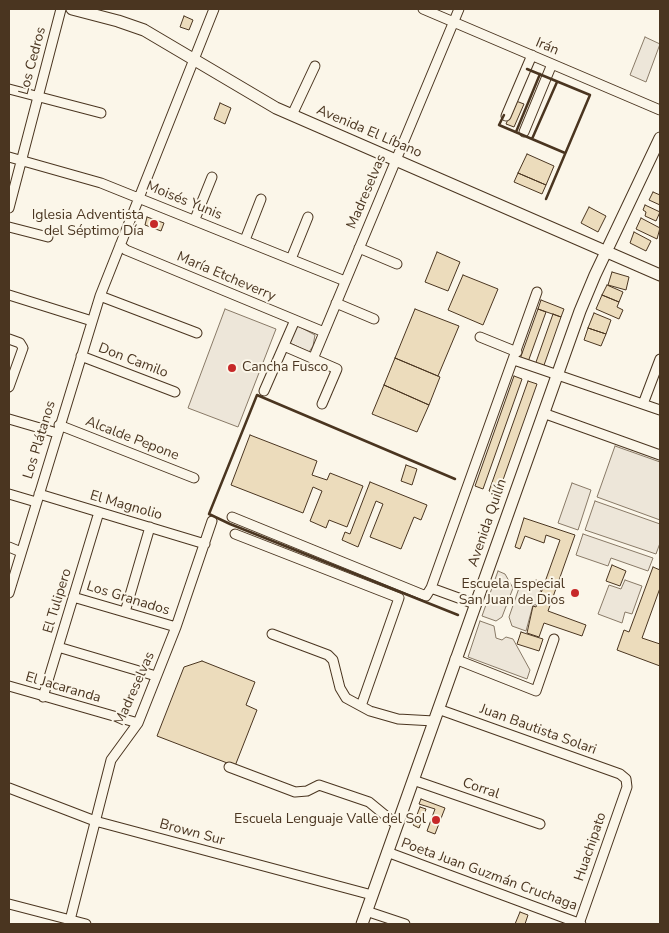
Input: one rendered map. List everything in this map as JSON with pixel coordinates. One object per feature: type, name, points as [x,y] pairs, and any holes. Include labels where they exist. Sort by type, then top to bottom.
[{"type":"main road","name":"Avenida El Líbano","points":[[72,9],[133,26],[156,36],[260,100],[292,116],[606,250],[660,275]]},
{"type":"main road","name":"Avenida Quilín","points":[[362,924],[587,293],[660,138]]},
{"type":"street","name":"Los Cedros","points":[[9,208],[61,9]]},
{"type":"street","name":"Los Plátanos","points":[[9,593],[100,296],[214,9]]},
{"type":"street","name":"Irán","points":[[423,9],[660,110]]},
{"type":"street","name":"Madreselvas","points":[[313,358],[459,9]]},
{"type":"street","points":[[506,116],[532,55]]},
{"type":"street","points":[[524,132],[552,64]]},
{"type":"street","points":[[292,116],[315,66]]},
{"type":"street","points":[[9,89],[101,113]]},
{"type":"street","name":"Moisés Yunis","points":[[9,157],[86,178],[195,219],[345,281]]},
{"type":"street","points":[[195,219],[212,177]]},
{"type":"street","points":[[245,240],[261,199]]},
{"type":"street","points":[[291,259],[308,217]]},
{"type":"street","points":[[9,227],[48,237]]},
{"type":"street","name":"María Etcheverry","points":[[120,245],[126,250],[324,332]]},
{"type":"street","points":[[359,248],[396,264]]},
{"type":"street","points":[[232,517],[426,596],[538,292]]},
{"type":"street","points":[[9,295],[92,321]]},
{"type":"street","points":[[100,296],[197,333]]},
{"type":"street","points":[[336,303],[374,319]]},
{"type":"street","points":[[264,391],[295,320]]},
{"type":"street","points":[[480,337],[516,356],[557,374],[660,410]]},
{"type":"street","points":[[9,339],[20,343],[22,348],[9,387]]},
{"type":"street","points":[[284,346],[337,369],[322,404]]},
{"type":"street","name":"Don Camilo","points":[[81,356],[174,392]]},
{"type":"street","points":[[642,404],[660,360]]},
{"type":"street","points":[[543,413],[660,454]]},
{"type":"street","name":"Alcalde Pepone","points":[[9,419],[58,429],[194,478]]},
{"type":"street","name":"El Magnolio","points":[[9,494],[37,498],[99,512],[205,544]]},
{"type":"street","name":"El Tulipero","points":[[43,697],[99,512]]},
{"type":"street","name":"Madreselvas","points":[[70,922],[112,756],[138,723],[176,627],[212,521]]},
{"type":"street","points":[[125,612],[150,527]]},
{"type":"street","points":[[236,534],[399,598],[361,706]]},
{"type":"street","points":[[9,547],[21,552]]},
{"type":"street","points":[[430,588],[475,604]]},
{"type":"street","name":"Los Granados","points":[[73,597],[176,627]]},
{"type":"street","points":[[272,634],[328,655],[333,660],[340,688],[346,698],[370,711],[398,719],[434,721]]},
{"type":"street","points":[[456,659],[536,691],[554,639]]},
{"type":"street","points":[[58,647],[156,676]]},
{"type":"street","name":"El Jacaranda","points":[[9,686],[138,723]]},
{"type":"street","name":"Juan Bautista Solari","points":[[438,709],[620,774],[626,779]]},
{"type":"street","points":[[229,767],[295,792],[307,791],[319,784],[369,802],[397,826]]},
{"type":"street","name":"Huachipato","points":[[580,924],[627,787],[626,779]]},
{"type":"street","name":"Corral","points":[[413,780],[540,824]]},
{"type":"street","name":"Brown Sur","points":[[9,788],[95,821],[372,895]]},
{"type":"street","name":"Poeta Juan Guzmán Cruchaga","points":[[387,852],[580,924]]},
{"type":"street","points":[[9,904],[70,922],[86,924]]},
{"type":"street","points":[[366,911],[405,924]]},
{"type":"shaded area","points":[[645,37],[660,44],[646,82],[630,75]]},
{"type":"shaded area","name":"Cancha Fusco","points":[[225,309],[276,329],[238,427],[188,408]]},
{"type":"shaded area","points":[[296,325],[315,335],[313,346],[309,352],[290,343],[289,340]]},
{"type":"shaded area","points":[[615,446],[660,462],[660,520],[597,497]]},
{"type":"shaded area","points":[[572,483],[591,490],[578,530],[558,523]]},
{"type":"shaded area","points":[[595,501],[660,524],[660,543],[656,554],[585,530]]},
{"type":"shaded area","points":[[583,534],[653,558],[648,571],[611,558],[608,566],[576,555]]},
{"type":"shaded area","points":[[498,571],[505,574],[513,588],[502,617],[496,621],[482,616]]},
{"type":"shaded area","points":[[536,580],[543,583],[536,605],[533,605],[526,631],[512,626],[509,617],[519,588],[529,587]]},
{"type":"shaded area","points":[[625,580],[642,586],[632,614],[625,612],[622,623],[598,614],[609,585],[621,589]]},
{"type":"shaded area","points":[[480,621],[494,626],[496,638],[502,640],[506,637],[513,639],[530,670],[527,679],[468,657]]},
{"type":"building","points":[[184,16],[193,20],[189,30],[180,27]]},
{"type":"building","points":[[516,101],[524,104],[514,127],[506,124]]},
{"type":"building","points":[[220,103],[231,108],[225,124],[214,119]]},
{"type":"building","points":[[527,154],[554,166],[546,185],[518,173]]},
{"type":"building","points":[[518,173],[546,185],[542,194],[514,182]]},
{"type":"building","points":[[653,192],[660,195],[660,205],[649,200]]},
{"type":"building","points":[[645,205],[660,212],[656,221],[645,216],[646,212],[643,210]]},
{"type":"building","points":[[589,207],[606,216],[598,232],[581,223]]},
{"type":"building","name":"Iglesia Adventista del Séptimo Día","points":[[147,217],[164,223],[161,231],[145,225]]},
{"type":"building","points":[[641,218],[660,228],[657,239],[636,229]]},
{"type":"building","points":[[634,232],[651,241],[646,251],[630,243]]},
{"type":"building","points":[[437,252],[460,262],[448,291],[425,282]]},
{"type":"building","points":[[612,272],[629,277],[626,290],[608,285]]},
{"type":"building","points":[[463,275],[498,289],[483,325],[448,310]]},
{"type":"building","points":[[607,285],[623,292],[619,302],[602,295]]},
{"type":"building","points":[[602,295],[619,302],[617,307],[623,310],[619,319],[596,309]]},
{"type":"building","points":[[541,300],[564,309],[561,317],[538,309]]},
{"type":"building","points":[[415,309],[459,326],[438,376],[395,358]]},
{"type":"building","points":[[538,309],[546,312],[528,362],[520,359]]},
{"type":"building","points":[[594,313],[611,320],[606,334],[588,328]]},
{"type":"building","points":[[553,314],[561,317],[543,368],[535,365]]},
{"type":"building","points":[[588,328],[606,334],[601,346],[584,340]]},
{"type":"building","points":[[395,358],[440,377],[429,405],[384,385]]},
{"type":"building","points":[[514,376],[522,379],[483,489],[475,486]]},
{"type":"building","points":[[528,381],[537,384],[498,494],[489,491]]},
{"type":"building","points":[[384,385],[429,405],[417,432],[372,414]]},
{"type":"building","points":[[250,435],[317,461],[312,475],[327,480],[330,473],[363,486],[347,527],[329,520],[326,528],[310,521],[322,491],[313,487],[303,513],[231,485]]},
{"type":"building","points":[[406,465],[417,469],[412,485],[401,481]]},
{"type":"building","points":[[370,482],[427,505],[421,520],[414,517],[401,549],[370,537],[383,504],[376,501],[358,547],[342,540],[345,532],[350,534]]},
{"type":"building","points":[[524,518],[575,535],[548,611],[586,625],[582,636],[544,623],[539,637],[527,633],[533,606],[536,607],[560,540],[546,535],[544,543],[525,536],[520,549],[515,547]]},
{"type":"building","points":[[612,565],[626,571],[620,586],[606,581]]},
{"type":"building","points":[[653,567],[660,570],[660,588],[642,638],[660,644],[660,666],[617,650],[624,630],[629,632]]},
{"type":"building","points":[[521,632],[543,639],[539,651],[517,644]]},
{"type":"building","points":[[202,661],[255,682],[246,705],[257,710],[235,766],[157,736],[184,667]]},
{"type":"building","name":"Escuela Lenguaje Valle del Sol","points":[[421,799],[445,808],[435,834],[427,831],[435,809],[419,804]]},
{"type":"building","name":"Escuela Lenguaje Valle del Sol","points":[[420,807],[426,809],[419,828],[413,825]]},
{"type":"building","points":[[520,912],[528,915],[525,924],[515,924]]},
{"type":"wall","points":[[527,69],[590,95],[546,199]]},
{"type":"wall","points":[[516,132],[540,74]]},
{"type":"wall","points":[[532,139],[557,82]]},
{"type":"wall","points":[[504,115],[499,125],[565,153]]},
{"type":"wall","points":[[455,479],[257,395],[209,514],[458,615]]},
{"type":"place","name":"Iglesia Adventista del Séptimo Día","points":[[154,224]]},
{"type":"place","name":"Cancha Fusco","points":[[232,368]]},
{"type":"place","name":"Escuela Especial San Juan de Dios","points":[[575,593]]},
{"type":"place","name":"Escuela Lenguaje Valle del Sol","points":[[436,820]]}]
